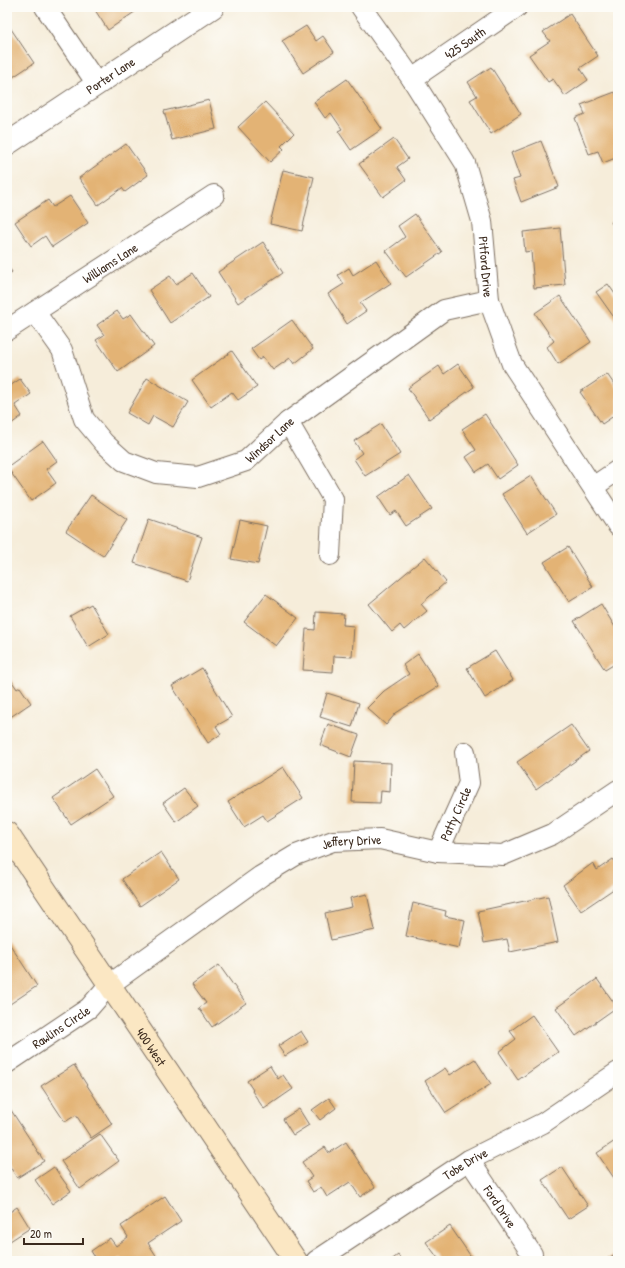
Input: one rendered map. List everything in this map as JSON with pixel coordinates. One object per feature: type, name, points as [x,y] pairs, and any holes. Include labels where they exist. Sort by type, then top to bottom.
[{"type":"main road","name":"400 West","points":[[7,833],[296,1261]]},
{"type":"street","points":[[45,7],[97,84]]},
{"type":"street","name":"Porter Lane","points":[[7,144],[213,7]]},
{"type":"street","name":"Pitford Drive","points":[[361,7],[412,80],[465,163],[482,221],[489,300],[512,364],[618,526]]},
{"type":"street","name":"425 South","points":[[412,80],[517,7]]},
{"type":"street","name":"Williams Lane","points":[[7,330],[214,195]]},
{"type":"street","name":"Windsor Lane","points":[[35,312],[62,350],[84,419],[104,443],[124,461],[156,473],[198,477],[246,461],[288,422],[444,310],[489,300]]},
{"type":"street","points":[[288,422],[333,499],[330,555]]},
{"type":"street","points":[[593,487],[618,470]]},
{"type":"street","name":"Patty Circle","points":[[438,852],[469,783],[466,752]]},
{"type":"street","name":"Jeffery Drive","points":[[109,985],[261,876],[296,855],[333,841],[380,839],[438,852],[503,855],[553,834],[618,790]]},
{"type":"street","name":"Rawlins Circle","points":[[7,1063],[89,1008],[109,985]]},
{"type":"street","name":"Tobe Drive","points":[[316,1261],[469,1160],[543,1123],[618,1072]]},
{"type":"street","name":"Ford Drive","points":[[469,1160],[532,1254]]},
{"type":"building","points":[[93,7],[142,7],[108,30]]},
{"type":"building","points":[[570,14],[598,56],[580,68],[588,80],[565,96],[553,79],[548,82],[529,55],[550,41],[543,32]]},
{"type":"building","points":[[7,23],[34,63],[10,79],[7,75]]},
{"type":"building","points":[[306,26],[316,41],[323,36],[334,52],[303,73],[282,41]]},
{"type":"building","points":[[491,67],[521,114],[491,134],[470,100],[477,96],[468,82]]},
{"type":"building","points":[[347,79],[382,129],[351,150],[338,131],[342,129],[331,113],[325,118],[314,102]]},
{"type":"building","points":[[615,92],[618,99],[618,157],[603,163],[598,151],[589,154],[575,118],[585,114],[581,105]]},
{"type":"building","points":[[209,100],[216,129],[172,140],[164,111]]},
{"type":"building","points":[[265,102],[294,133],[281,146],[284,149],[270,162],[238,127]]},
{"type":"building","points":[[394,139],[408,159],[397,167],[406,180],[383,197],[359,164]]},
{"type":"building","points":[[541,141],[559,187],[521,202],[513,180],[520,178],[511,153]]},
{"type":"building","points":[[126,144],[148,175],[125,192],[122,188],[98,205],[79,178]]},
{"type":"building","points":[[283,170],[314,177],[302,231],[270,224]]},
{"type":"building","points":[[70,196],[88,223],[52,247],[45,236],[31,246],[15,222],[48,200],[53,207]]},
{"type":"building","points":[[618,211],[618,227],[611,223]]},
{"type":"building","points":[[415,214],[442,252],[406,277],[386,251],[405,237],[398,226]]},
{"type":"building","points":[[560,228],[565,285],[534,288],[531,251],[525,252],[523,232]]},
{"type":"building","points":[[263,242],[283,273],[238,303],[218,272]]},
{"type":"building","points":[[376,260],[391,283],[360,303],[366,311],[347,324],[328,294],[344,284],[338,275],[349,268],[353,275]]},
{"type":"building","points":[[7,265],[12,272],[7,276]]},
{"type":"building","points":[[193,273],[209,297],[170,323],[149,290],[170,276],[176,284]]},
{"type":"building","points":[[608,284],[615,294],[618,292],[618,323],[596,292]]},
{"type":"building","points":[[560,296],[591,342],[558,364],[547,347],[554,341],[535,313]]},
{"type":"building","points":[[117,311],[123,319],[131,314],[154,346],[118,372],[96,340],[104,335],[97,325]]},
{"type":"building","points":[[292,320],[313,349],[294,364],[290,358],[273,370],[263,357],[259,360],[251,349]]},
{"type":"building","points":[[232,351],[257,387],[238,400],[232,392],[211,407],[192,380]]},
{"type":"building","points":[[458,364],[474,387],[429,419],[408,388],[439,366],[444,374]]},
{"type":"building","points":[[607,374],[618,390],[618,413],[602,424],[580,392]]},
{"type":"building","points":[[147,378],[188,402],[173,427],[153,416],[148,425],[127,413]]},
{"type":"building","points":[[20,379],[31,394],[15,405],[22,416],[7,427],[7,388]]},
{"type":"building","points":[[485,414],[518,465],[498,479],[488,464],[476,472],[466,457],[476,450],[462,429]]},
{"type":"building","points":[[381,424],[400,454],[365,476],[354,459],[362,453],[354,441]]},
{"type":"building","points":[[43,441],[57,461],[46,469],[56,483],[31,501],[7,467]]},
{"type":"building","points":[[409,475],[432,509],[406,526],[396,511],[390,515],[378,497]]},
{"type":"building","points":[[531,476],[556,514],[527,533],[502,494]]},
{"type":"building","points":[[91,495],[127,520],[103,556],[66,531]]},
{"type":"building","points":[[149,519],[202,537],[187,581],[134,563]]},
{"type":"building","points":[[240,520],[267,526],[258,564],[231,559]]},
{"type":"building","points":[[568,547],[593,587],[569,602],[544,562]]},
{"type":"building","points":[[425,557],[446,582],[421,604],[427,611],[404,630],[400,625],[392,632],[369,604]]},
{"type":"building","points":[[266,594],[298,618],[276,646],[244,622]]},
{"type":"building","points":[[91,604],[109,634],[88,647],[70,616]]},
{"type":"building","points":[[601,604],[618,632],[618,662],[605,670],[574,621]]},
{"type":"building","points":[[316,612],[344,614],[343,625],[354,626],[352,657],[334,656],[333,672],[303,670],[306,629],[315,630]]},
{"type":"building","points":[[495,651],[513,680],[485,698],[467,668]]},
{"type":"building","points":[[418,654],[439,686],[396,713],[386,725],[367,708],[384,691],[409,674],[403,665]]},
{"type":"building","points":[[202,668],[232,717],[216,726],[221,734],[208,743],[172,686]]},
{"type":"building","points":[[7,674],[17,689],[20,687],[31,703],[9,718],[7,715]]},
{"type":"building","points":[[327,693],[359,703],[352,727],[320,717]]},
{"type":"building","points":[[328,724],[359,735],[351,757],[320,745]]},
{"type":"building","points":[[571,725],[589,751],[536,789],[517,762]]},
{"type":"building","points":[[354,761],[391,763],[390,792],[381,791],[380,803],[352,802]]},
{"type":"building","points":[[283,767],[303,798],[267,821],[263,815],[244,827],[228,802]]},
{"type":"building","points":[[95,769],[113,796],[71,824],[53,798]]},
{"type":"building","points":[[184,788],[198,806],[176,822],[163,803]]},
{"type":"building","points":[[161,852],[179,879],[140,906],[122,879]]},
{"type":"building","points":[[613,859],[618,866],[618,886],[581,911],[563,885],[593,863],[597,870]]},
{"type":"building","points":[[367,894],[375,930],[331,940],[325,913],[352,907],[350,898]]},
{"type":"building","points":[[548,896],[558,942],[510,952],[507,939],[484,943],[478,911]]},
{"type":"building","points":[[413,903],[446,911],[445,916],[465,920],[459,948],[406,936]]},
{"type":"building","points":[[7,940],[37,986],[7,1006]]},
{"type":"building","points":[[219,965],[246,1003],[212,1027],[199,1008],[206,1003],[192,984]]},
{"type":"building","points":[[597,979],[617,1007],[576,1036],[556,1008]]},
{"type":"building","points":[[532,1015],[558,1052],[518,1080],[499,1052],[516,1039],[510,1031]]},
{"type":"building","points":[[301,1031],[308,1042],[285,1056],[278,1046]]},
{"type":"building","points":[[475,1059],[491,1084],[446,1113],[425,1081],[445,1068],[450,1075]]},
{"type":"building","points":[[74,1065],[112,1124],[91,1138],[76,1115],[65,1122],[41,1086]]},
{"type":"building","points":[[270,1066],[278,1079],[283,1075],[293,1089],[264,1109],[247,1081]]},
{"type":"building","points":[[329,1098],[336,1108],[320,1120],[312,1110]]},
{"type":"building","points":[[7,1104],[44,1161],[17,1178],[7,1162]]},
{"type":"building","points":[[299,1109],[309,1125],[293,1135],[283,1119]]},
{"type":"building","points":[[100,1134],[119,1161],[80,1189],[61,1161]]},
{"type":"building","points":[[618,1139],[618,1175],[614,1178],[597,1153]]},
{"type":"building","points":[[346,1142],[375,1187],[360,1197],[350,1182],[327,1197],[321,1187],[313,1192],[306,1181],[312,1177],[302,1162],[325,1147],[329,1153]]},
{"type":"building","points":[[54,1167],[71,1191],[52,1204],[35,1180]]},
{"type":"building","points":[[562,1167],[588,1206],[568,1219],[542,1180]]},
{"type":"building","points":[[165,1196],[181,1221],[148,1243],[157,1257],[152,1261],[122,1261],[120,1258],[115,1261],[97,1261],[91,1251],[110,1238],[116,1246],[128,1237],[121,1226]]},
{"type":"building","points":[[17,1207],[30,1228],[7,1243],[7,1214]]},
{"type":"building","points":[[450,1226],[474,1261],[440,1261],[426,1242]]},
{"type":"building","points":[[618,1252],[618,1261],[608,1261],[607,1259]]},
{"type":"building","points":[[398,1255],[402,1261],[390,1261]]}]
